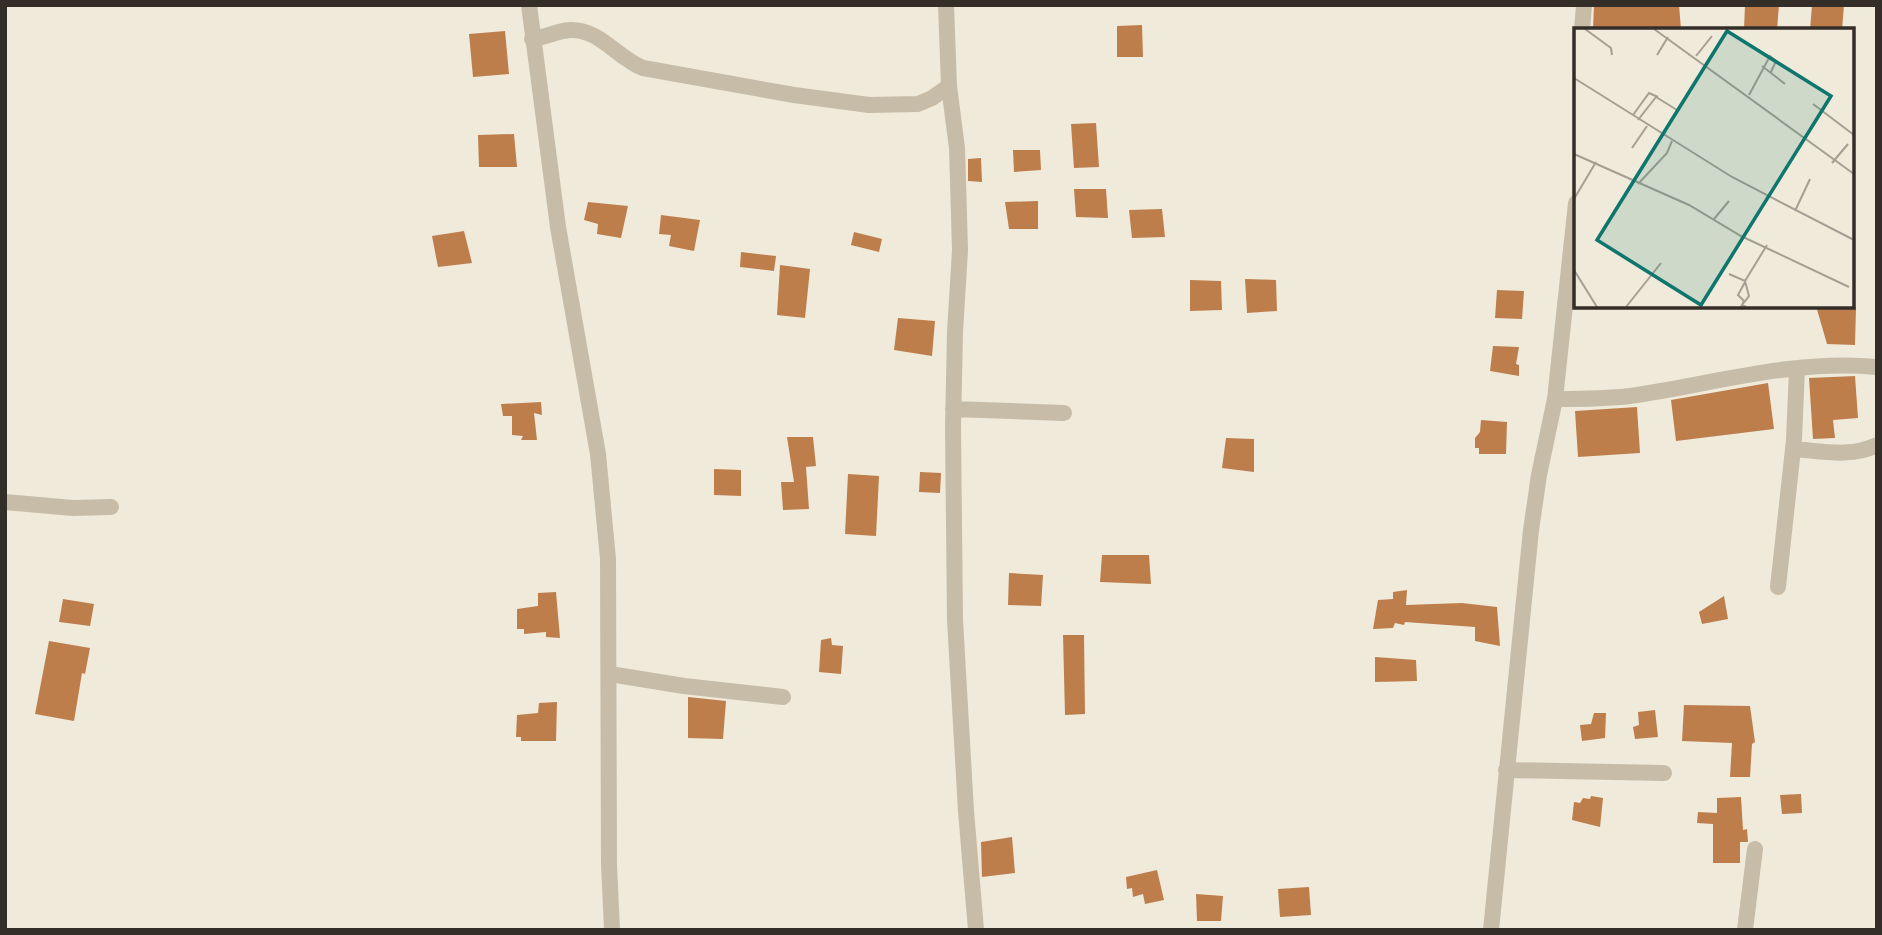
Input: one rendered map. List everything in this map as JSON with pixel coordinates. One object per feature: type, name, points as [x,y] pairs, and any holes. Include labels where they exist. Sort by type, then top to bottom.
[{"type":"street","points":[[529,5],[531,39],[563,263],[598,454],[608,559],[609,852],[612,930]]},
{"type":"street","points":[[946,5],[949,86],[957,148],[960,250],[953,409],[952,543],[966,811],[976,930]]},
{"type":"street","points":[[1582,28],[1584,5]]},
{"type":"street","points":[[531,39],[560,32],[583,32],[598,38],[633,64],[643,68],[846,103],[892,106],[918,104],[949,86]]},
{"type":"street","points":[[1491,930],[1536,494],[1555,400],[1574,222]]},
{"type":"street","points":[[1555,400],[1629,396],[1797,368],[1848,365],[1877,367]]},
{"type":"street","points":[[1778,587],[1793,449],[1797,368]]},
{"type":"street","points":[[953,409],[1064,413]]},
{"type":"street","points":[[1793,449],[1844,454],[1864,451],[1877,445]]},
{"type":"street","points":[[5,502],[73,508],[111,507]]},
{"type":"street","points":[[610,674],[684,686],[783,697]]},
{"type":"street","points":[[1506,770],[1664,773]]},
{"type":"street","points":[[1745,930],[1755,849]]},
{"type":"building","points":[[1594,5],[1679,5],[1681,28],[1593,28]]},
{"type":"building","points":[[1745,5],[1779,5],[1777,28],[1744,28]]},
{"type":"building","points":[[1812,5],[1844,5],[1842,28],[1810,28]]},
{"type":"building","points":[[1142,25],[1143,57],[1117,57],[1117,26]]},
{"type":"building","points":[[505,31],[509,74],[473,77],[469,34]]},
{"type":"building","points":[[1096,123],[1099,167],[1074,168],[1071,124]]},
{"type":"building","points":[[514,134],[517,167],[479,167],[478,135]]},
{"type":"building","points":[[1013,150],[1040,150],[1041,170],[1014,172]]},
{"type":"building","points":[[981,158],[982,182],[968,181],[968,159]]},
{"type":"building","points":[[1074,189],[1106,189],[1108,218],[1076,217]]},
{"type":"building","points":[[1038,201],[1038,229],[1009,229],[1005,202]]},
{"type":"building","points":[[588,202],[628,206],[621,238],[597,234],[598,224],[584,220]]},
{"type":"building","points":[[1162,209],[1165,237],[1132,238],[1129,210]]},
{"type":"building","points":[[661,215],[700,220],[694,251],[669,246],[671,235],[659,234]]},
{"type":"building","points":[[464,231],[472,263],[438,267],[432,236]]},
{"type":"building","points":[[854,232],[882,239],[879,252],[851,245]]},
{"type":"building","points":[[741,252],[776,256],[774,271],[740,267]]},
{"type":"building","points":[[780,265],[810,269],[805,318],[777,315]]},
{"type":"building","points":[[1245,279],[1276,280],[1277,311],[1247,313]]},
{"type":"building","points":[[1190,280],[1221,281],[1222,310],[1190,311]]},
{"type":"building","points":[[1497,290],[1524,291],[1522,319],[1495,318]]},
{"type":"building","points":[[1856,307],[1855,345],[1827,344],[1817,308]]},
{"type":"building","points":[[898,318],[935,321],[932,356],[894,350]]},
{"type":"building","points":[[1493,346],[1519,347],[1516,364],[1519,365],[1519,376],[1490,371]]},
{"type":"building","points":[[1855,376],[1858,418],[1833,420],[1835,438],[1813,439],[1809,378]]},
{"type":"building","points":[[1768,383],[1774,429],[1676,441],[1671,400]]},
{"type":"building","points":[[541,402],[542,415],[534,413],[537,440],[521,440],[523,436],[512,435],[512,416],[503,416],[501,404]]},
{"type":"building","points":[[1637,407],[1640,453],[1578,457],[1575,411]]},
{"type":"building","points":[[1481,420],[1507,422],[1506,454],[1479,454],[1479,448],[1475,448],[1475,438],[1480,432]]},
{"type":"building","points":[[787,437],[813,437],[816,466],[806,467],[809,509],[783,510],[781,482],[794,482]]},
{"type":"building","points":[[1226,438],[1254,439],[1254,472],[1222,468]]},
{"type":"building","points":[[714,469],[741,470],[741,496],[714,495]]},
{"type":"building","points":[[920,472],[941,473],[940,493],[919,492]]},
{"type":"building","points":[[848,474],[879,476],[876,536],[845,534]]},
{"type":"building","points":[[1102,555],[1149,555],[1151,584],[1100,582]]},
{"type":"building","points":[[1009,573],[1043,575],[1041,606],[1008,605]]},
{"type":"building","points":[[1407,590],[1406,605],[1462,603],[1497,607],[1500,646],[1475,641],[1475,627],[1405,622],[1404,625],[1395,623],[1393,628],[1373,629],[1378,600],[1393,599],[1393,592]]},
{"type":"building","points":[[556,592],[560,638],[546,637],[546,632],[524,634],[524,629],[517,629],[517,609],[538,606],[538,593]]},
{"type":"building","points":[[1724,596],[1728,619],[1702,624],[1699,612]]},
{"type":"building","points":[[63,599],[94,604],[90,626],[59,622]]},
{"type":"building","points":[[1063,635],[1084,635],[1085,714],[1065,715]]},
{"type":"building","points":[[831,638],[832,645],[843,646],[841,674],[819,672],[821,640]]},
{"type":"building","points":[[49,641],[90,648],[85,674],[82,673],[74,721],[35,714]]},
{"type":"building","points":[[1375,657],[1416,660],[1417,681],[1375,682]]},
{"type":"building","points":[[688,697],[726,701],[723,739],[688,738]]},
{"type":"building","points":[[557,702],[556,741],[521,741],[521,737],[516,737],[517,715],[538,713],[539,703]]},
{"type":"building","points":[[1684,705],[1750,706],[1755,742],[1752,744],[1750,777],[1730,777],[1732,743],[1682,741]]},
{"type":"building","points":[[1655,710],[1658,737],[1635,739],[1633,727],[1639,725],[1638,712]]},
{"type":"building","points":[[1594,713],[1606,713],[1605,738],[1582,741],[1580,725],[1591,724]]},
{"type":"building","points":[[1801,794],[1802,813],[1782,814],[1780,795]]},
{"type":"building","points":[[1591,796],[1603,798],[1600,827],[1572,820],[1574,802],[1580,803],[1583,798],[1590,799]]},
{"type":"building","points":[[1741,797],[1743,830],[1747,829],[1748,842],[1740,842],[1740,863],[1713,863],[1713,824],[1697,823],[1698,812],[1717,813],[1717,798]]},
{"type":"building","points":[[1012,837],[1015,873],[982,877],[981,842]]},
{"type":"building","points":[[1157,870],[1164,900],[1145,904],[1143,894],[1133,897],[1132,888],[1127,889],[1126,877]]},
{"type":"building","points":[[1309,887],[1311,915],[1280,917],[1278,889]]},
{"type":"building","points":[[1196,894],[1223,896],[1221,921],[1197,921]]}]
